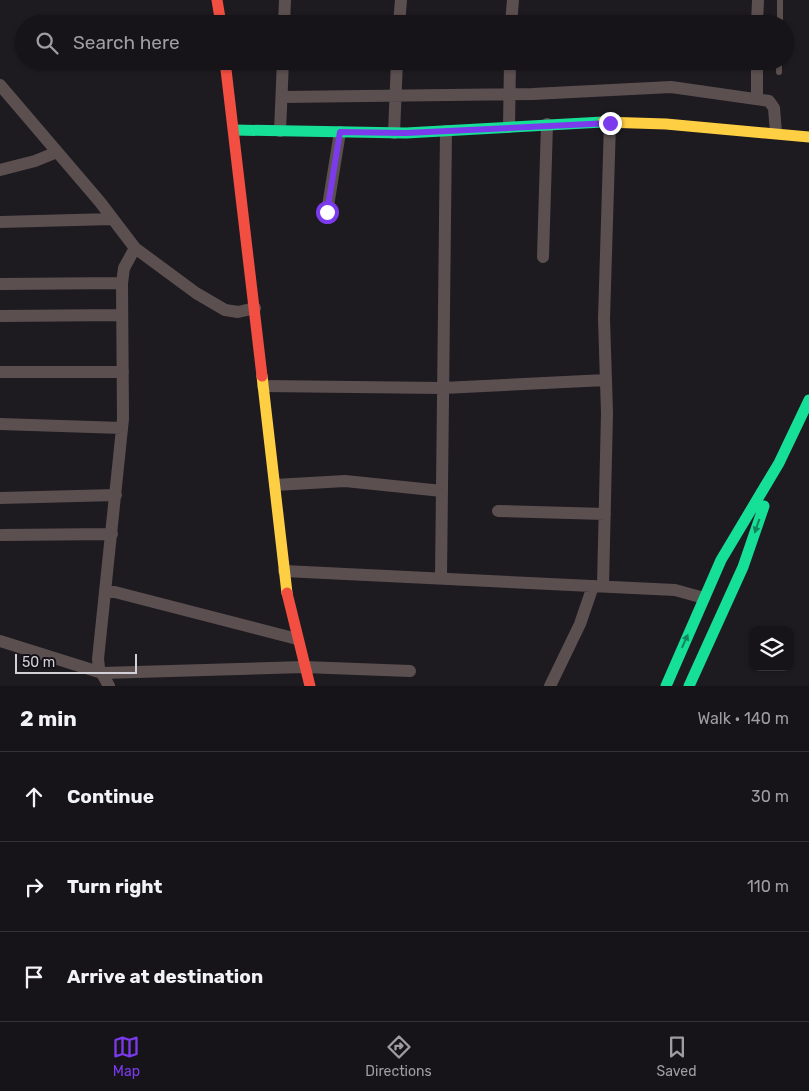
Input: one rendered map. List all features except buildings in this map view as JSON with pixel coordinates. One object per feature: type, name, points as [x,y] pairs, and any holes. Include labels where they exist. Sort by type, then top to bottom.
[{"type":"street","points":[[217,0],[220,15]]},
{"type":"street","points":[[284,15],[285,0]]},
{"type":"street","points":[[400,15],[401,0]]},
{"type":"street","points":[[512,15],[513,0]]},
{"type":"street","points":[[758,0],[758,15]]},
{"type":"street","points":[[226,70],[288,603],[310,686]]},
{"type":"street","points":[[280,131],[283,70]]},
{"type":"street","points":[[394,133],[397,70]]},
{"type":"street","points":[[509,127],[510,70]]},
{"type":"street","points":[[757,70],[757,98]]},
{"type":"street","points":[[282,96],[510,94],[671,87],[769,101],[774,108],[776,133]]},
{"type":"street","points":[[3,93],[57,152],[135,248],[196,293],[224,310],[238,312],[255,308]]},
{"type":"street","points":[[234,130],[394,133],[547,124],[610,123],[666,124],[809,137]]},
{"type":"street","points":[[550,686],[598,586],[605,514],[606,380],[604,319],[610,123]]},
{"type":"street","points":[[543,257],[547,124]]},
{"type":"street","points":[[441,578],[446,131]]},
{"type":"street","points":[[327,212],[340,132]]},
{"type":"street","points":[[0,170],[35,161],[57,152]]},
{"type":"street","points":[[0,222],[112,219]]},
{"type":"street","points":[[109,686],[102,673],[98,659],[107,590],[122,428],[122,284],[124,268],[135,248]]},
{"type":"street","points":[[0,284],[122,284]]},
{"type":"street","points":[[0,316],[122,316]]},
{"type":"street","points":[[0,372],[123,372]]},
{"type":"street","points":[[264,386],[443,388],[606,380]]},
{"type":"street","points":[[666,686],[721,560],[779,463],[809,400]]},
{"type":"street","points":[[0,424],[122,428]]},
{"type":"street","points":[[689,686],[743,567],[779,463]]},
{"type":"street","points":[[275,485],[345,481],[442,491]]},
{"type":"street","points":[[0,498],[116,495]]},
{"type":"street","points":[[498,510],[605,514]]},
{"type":"street","points":[[2,535],[112,534]]},
{"type":"street","points":[[284,570],[675,590],[704,598]]},
{"type":"street","points":[[107,590],[297,639]]},
{"type":"street","points":[[0,641],[102,673],[304,667],[410,671]]},
{"type":"lane","points":[[780,0],[780,15]]},
{"type":"traffic: fast","points":[[234,130],[406,133],[603,122]]},
{"type":"traffic: fast","points":[[666,686],[721,560],[779,463],[809,400]]},
{"type":"traffic: fast","points":[[689,686],[743,567],[764,506]]},
{"type":"traffic: slow","points":[[603,122],[666,124],[809,137]]},
{"type":"traffic: slow","points":[[262,376],[287,593]]},
{"type":"traffic: jam","points":[[217,0],[220,15]]},
{"type":"traffic: jam","points":[[226,70],[262,376]]},
{"type":"traffic: jam","points":[[287,593],[310,686]]},
{"type":"route","points":[[327,212],[340,132],[406,133],[589,122],[610,123]]}]
